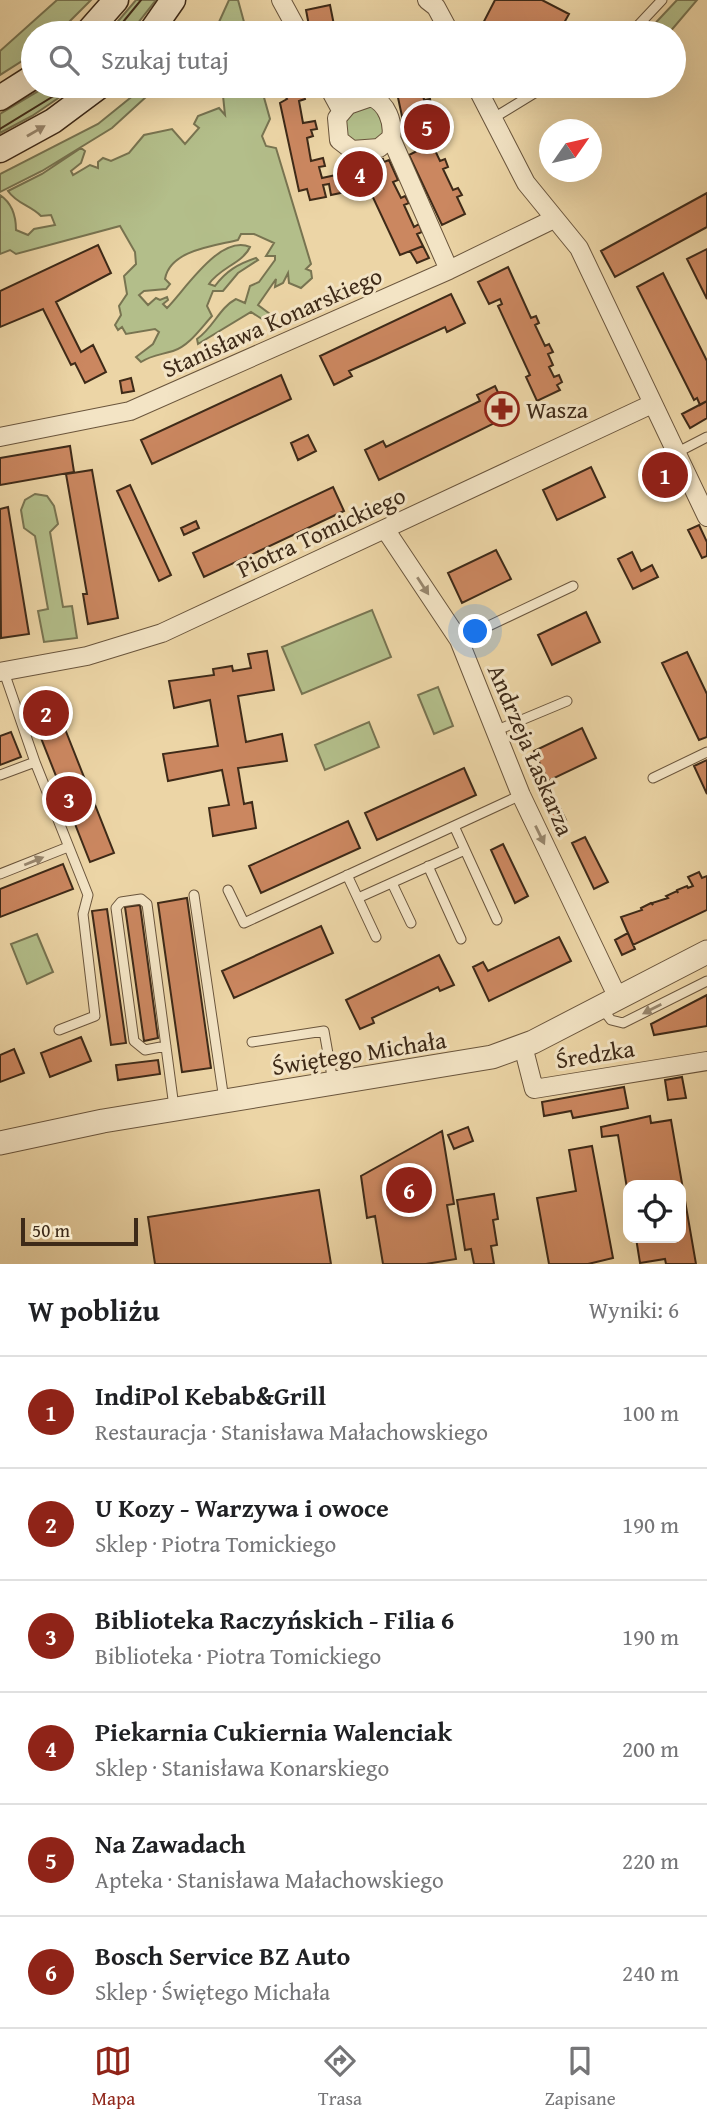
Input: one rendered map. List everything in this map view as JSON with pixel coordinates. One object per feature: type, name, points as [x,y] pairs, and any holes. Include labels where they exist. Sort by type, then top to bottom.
[{"type":"main road","points":[[98,21],[116,0]]},
{"type":"main road","points":[[158,21],[173,0]]},
{"type":"main road","points":[[0,98],[21,85]]},
{"type":"main road","points":[[0,149],[53,121],[84,98]]},
{"type":"street","points":[[281,0],[292,21]]},
{"type":"street","points":[[427,0],[436,7],[444,21]]},
{"type":"street","points":[[334,98],[341,110]]},
{"type":"street","points":[[367,98],[355,101],[341,110],[336,126],[344,147],[352,150],[379,148],[391,138]]},
{"type":"street","points":[[373,98],[378,100],[389,117],[393,129],[391,138],[449,270]]},
{"type":"street","points":[[482,98],[517,168],[579,248],[707,517]]},
{"type":"street","name":"Stanisława Konarskiego","points":[[0,437],[130,411],[449,270],[554,219]]},
{"type":"street","name":"Piotra Tomickiego","points":[[2,672],[87,656],[162,633],[652,404]]},
{"type":"street","name":"Andrzeja Łaskarza","points":[[385,529],[459,640],[521,795],[610,1003]]},
{"type":"street","name":"Świętego Michała","points":[[0,1143],[175,1109],[492,1056],[523,1046],[707,952]]},
{"type":"street","name":"Średzka","points":[[523,1046],[534,1089],[707,1061]]},
{"type":"lane","points":[[642,21],[662,0]]},
{"type":"lane","points":[[492,119],[526,98]]},
{"type":"lane","points":[[676,453],[707,438]]},
{"type":"lane","points":[[459,640],[573,586]]},
{"type":"lane","points":[[2,672],[88,895],[83,914],[95,1016],[58,1030]]},
{"type":"lane","points":[[495,730],[567,701]]},
{"type":"lane","points":[[653,778],[707,752]]},
{"type":"lane","points":[[0,775],[35,762]]},
{"type":"lane","points":[[228,890],[244,923],[521,795]]},
{"type":"lane","points":[[454,826],[497,920]]},
{"type":"lane","points":[[0,874],[68,847]]},
{"type":"lane","points":[[358,898],[465,850]]},
{"type":"lane","points":[[428,866],[461,939]]},
{"type":"lane","points":[[347,875],[376,937]]},
{"type":"lane","points":[[392,883],[411,923]]},
{"type":"lane","points":[[194,895],[224,1101]]},
{"type":"lane","points":[[166,1046],[145,1050],[134,1041],[116,908],[121,902],[141,899],[147,904],[175,1109]]},
{"type":"lane","points":[[610,1003],[611,1020],[623,1023],[707,981]]},
{"type":"lane","points":[[252,1042],[324,1031],[333,1084]]},
{"type":"green space","points":[[57,0],[91,0],[70,21],[34,21]]},
{"type":"green space","points":[[136,0],[156,0],[139,21],[118,21]]},
{"type":"green space","points":[[229,0],[238,0],[244,21],[219,21]]},
{"type":"green space","points":[[677,0],[697,0],[679,21],[657,21]]},
{"type":"green space","points":[[21,32],[21,62],[0,75],[0,51]]},
{"type":"green space","points":[[27,98],[58,98],[0,133],[0,114]]},
{"type":"green space","points":[[130,98],[145,98],[112,128],[42,171],[0,192],[0,174],[98,124]]},
{"type":"green space","points":[[223,98],[264,98],[270,119],[262,136],[266,146],[276,148],[311,264],[306,269],[311,271],[312,278],[301,288],[289,283],[288,273],[283,283],[275,287],[276,279],[258,305],[270,314],[265,321],[251,312],[198,344],[197,339],[230,303],[236,299],[245,303],[250,286],[259,282],[275,260],[275,256],[266,256],[274,243],[254,234],[241,234],[238,240],[184,255],[169,269],[165,279],[170,284],[166,289],[144,291],[139,295],[148,305],[156,298],[160,300],[167,297],[168,300],[163,304],[167,308],[204,266],[227,249],[239,245],[250,247],[247,253],[213,278],[209,284],[215,286],[233,269],[256,258],[258,260],[238,273],[223,291],[213,291],[207,306],[212,316],[189,341],[179,349],[141,362],[136,357],[153,344],[159,332],[155,329],[126,334],[122,327],[118,330],[115,325],[121,315],[119,306],[127,294],[124,276],[136,264],[135,252],[120,226],[16,254],[10,250],[0,254],[0,195],[12,210],[16,230],[28,235],[34,229],[55,225],[51,215],[41,216],[15,199],[8,191],[42,174],[81,148],[85,151],[81,163],[71,171],[73,175],[90,165],[98,168],[98,162],[103,158],[111,161],[129,153],[144,135],[172,129],[185,144],[199,128],[194,124],[198,116],[219,108],[225,115]]},
{"type":"green space","points":[[374,104],[386,130],[377,141],[349,143],[342,120],[346,113]]},
{"type":"green space","points":[[35,494],[47,496],[54,506],[58,524],[50,532],[63,607],[72,606],[77,638],[44,642],[38,611],[48,609],[35,536],[24,528],[21,510],[25,500]]},
{"type":"green space","points":[[372,610],[391,657],[302,694],[282,647]]},
{"type":"green space","points":[[438,687],[453,726],[434,734],[418,695]]},
{"type":"green space","points":[[369,722],[379,747],[325,770],[315,745]]},
{"type":"green space","points":[[37,934],[53,972],[27,984],[11,944]]},
{"type":"building","points":[[495,0],[542,0],[569,14],[565,21],[484,21]]},
{"type":"building","points":[[330,5],[333,21],[308,21],[306,10]]},
{"type":"building","points":[[305,98],[299,101],[303,123],[315,121],[317,129],[311,130],[313,136],[307,138],[311,161],[323,158],[325,166],[319,167],[322,178],[345,173],[343,162],[351,160],[353,171],[365,168],[369,187],[331,195],[329,184],[323,185],[326,197],[310,200],[307,189],[299,191],[280,103],[287,99]]},
{"type":"building","points":[[398,98],[430,99],[438,138],[431,142],[440,161],[445,159],[448,167],[443,169],[453,190],[458,188],[462,195],[457,197],[465,214],[442,225],[409,155],[419,150],[416,142],[408,144]]},
{"type":"building","points":[[383,159],[384,162],[389,160],[398,180],[393,182],[401,198],[405,196],[409,203],[404,205],[414,227],[419,224],[422,232],[417,234],[423,246],[400,255],[369,189],[364,163]]},
{"type":"building","points":[[707,193],[707,227],[615,277],[601,251]]},
{"type":"building","points":[[98,245],[111,273],[56,302],[81,352],[93,345],[106,372],[85,383],[75,363],[71,365],[43,309],[0,327],[0,291]]},
{"type":"building","points":[[423,246],[429,258],[417,263],[410,251]]},
{"type":"building","points":[[707,249],[707,299],[687,259]]},
{"type":"building","points":[[508,267],[531,318],[536,316],[539,323],[535,325],[545,346],[549,344],[553,352],[548,354],[553,365],[549,367],[554,377],[559,375],[562,382],[557,385],[560,390],[537,401],[526,377],[530,375],[498,306],[502,304],[500,299],[489,304],[478,282]]},
{"type":"building","points":[[663,273],[707,361],[707,401],[700,405],[697,398],[694,400],[637,287]]},
{"type":"building","points":[[451,294],[465,323],[447,332],[445,327],[349,371],[352,376],[334,385],[320,356]]},
{"type":"building","points":[[281,375],[291,399],[152,464],[141,440]]},
{"type":"building","points":[[131,378],[134,391],[122,393],[120,381]]},
{"type":"building","points":[[495,386],[509,416],[379,480],[365,450],[383,441],[386,447],[480,401],[477,395]]},
{"type":"building","points":[[707,401],[707,418],[690,428],[682,414]]},
{"type":"building","points":[[308,435],[316,451],[298,460],[291,443]]},
{"type":"building","points":[[70,446],[74,472],[0,485],[0,458]]},
{"type":"building","points":[[666,465],[675,484],[665,489],[656,470]]},
{"type":"building","points":[[591,467],[605,497],[557,520],[543,490]]},
{"type":"building","points":[[92,470],[118,618],[88,624],[83,594],[87,594],[66,474]]},
{"type":"building","points":[[130,485],[171,575],[159,581],[117,491]]},
{"type":"building","points":[[333,487],[344,511],[204,577],[193,553]]},
{"type":"building","points":[[8,507],[29,634],[1,638],[0,509]]},
{"type":"building","points":[[196,521],[199,528],[184,535],[181,528]]},
{"type":"building","points":[[699,525],[707,542],[707,556],[702,558],[688,530]]},
{"type":"building","points":[[496,550],[511,579],[462,603],[448,573]]},
{"type":"building","points":[[632,552],[641,571],[652,565],[658,577],[633,589],[618,559]]},
{"type":"building","points":[[586,612],[600,642],[552,665],[538,635]]},
{"type":"building","points":[[267,651],[274,690],[238,696],[246,742],[282,734],[287,761],[238,768],[244,804],[252,802],[256,828],[213,836],[209,808],[229,805],[222,770],[168,781],[163,754],[218,746],[210,700],[174,708],[169,681],[214,675],[213,669],[232,666],[233,671],[251,668],[248,654]]},
{"type":"building","points":[[687,652],[707,694],[707,737],[699,740],[662,663]]},
{"type":"building","points":[[55,702],[60,716],[37,725],[32,713],[34,710]]},
{"type":"building","points":[[582,728],[596,758],[548,781],[534,751]]},
{"type":"building","points":[[65,729],[114,853],[90,862],[41,738]]},
{"type":"building","points":[[11,732],[21,757],[0,765],[0,736]]},
{"type":"building","points":[[707,760],[707,794],[694,766]]},
{"type":"building","points":[[464,768],[476,795],[377,840],[365,813]]},
{"type":"building","points":[[560,808],[566,820],[555,826],[549,813]]},
{"type":"building","points":[[348,821],[360,848],[261,893],[249,866]]},
{"type":"building","points":[[585,837],[608,882],[594,889],[572,843]]},
{"type":"building","points":[[503,844],[528,896],[515,903],[491,850]]},
{"type":"building","points":[[63,864],[73,889],[0,917],[0,889]]},
{"type":"building","points":[[699,872],[702,878],[707,876],[707,910],[633,945],[621,917],[668,898],[666,896],[677,891],[678,893],[677,890],[693,886],[688,877]]},
{"type":"building","points":[[187,898],[211,1068],[182,1072],[158,903]]},
{"type":"building","points":[[140,905],[158,1038],[144,1041],[125,907]]},
{"type":"building","points":[[107,909],[126,1043],[111,1045],[92,911]]},
{"type":"building","points":[[321,926],[333,953],[234,998],[222,971]]},
{"type":"building","points":[[628,933],[635,949],[622,955],[615,940]]},
{"type":"building","points":[[559,937],[571,961],[489,1001],[473,967],[483,962],[488,971]]},
{"type":"building","points":[[439,955],[454,985],[440,991],[438,987],[372,1018],[374,1023],[360,1029],[346,1000]]},
{"type":"building","points":[[707,995],[707,1026],[654,1035],[651,1024]]},
{"type":"building","points":[[81,1037],[91,1061],[50,1077],[41,1053]]},
{"type":"building","points":[[14,1049],[24,1073],[0,1082],[0,1055]]},
{"type":"building","points":[[158,1060],[160,1074],[118,1080],[116,1065]]},
{"type":"building","points":[[682,1077],[686,1098],[668,1100],[665,1080]]},
{"type":"building","points":[[624,1087],[628,1108],[573,1118],[571,1111],[544,1116],[542,1102]]},
{"type":"building","points":[[650,1116],[651,1123],[671,1120],[681,1180],[626,1180],[618,1135],[602,1137],[601,1127]]},
{"type":"building","points":[[468,1127],[473,1141],[454,1149],[448,1135]]},
{"type":"building","points":[[442,1131],[454,1204],[447,1205],[456,1259],[426,1264],[383,1264],[375,1216],[367,1218],[361,1176]]},
{"type":"building","points":[[592,1146],[613,1258],[588,1264],[549,1264],[537,1198],[576,1191],[569,1150]]},
{"type":"building","points":[[319,1190],[331,1264],[155,1264],[148,1217]]},
{"type":"building","points":[[494,1194],[498,1219],[493,1220],[497,1245],[491,1246],[494,1264],[474,1264],[471,1249],[465,1250],[457,1200]]},
{"type":"building","points":[[686,1206],[696,1264],[666,1264],[665,1259],[640,1263],[637,1243],[686,1243]]},
{"type":"tram line","points":[[124,21],[141,0]]},
{"type":"tram line","points":[[0,129],[50,98]]},
{"type":"place","name":"Na Zawadach","points":[[427,127]]},
{"type":"place","name":"Piekarnia Cukiernia Walenciak","points":[[360,174]]},
{"type":"place","name":"Wasza","points":[[502,409]]},
{"type":"place","name":"IndiPol Kebab&Grill","points":[[665,475]]},
{"type":"place","name":"U Kozy - Warzywa i owoce","points":[[46,713]]},
{"type":"place","name":"Biblioteka Raczyńskich - Filia 6","points":[[69,799]]},
{"type":"place","name":"Bosch Service BZ Auto","points":[[409,1190]]}]
